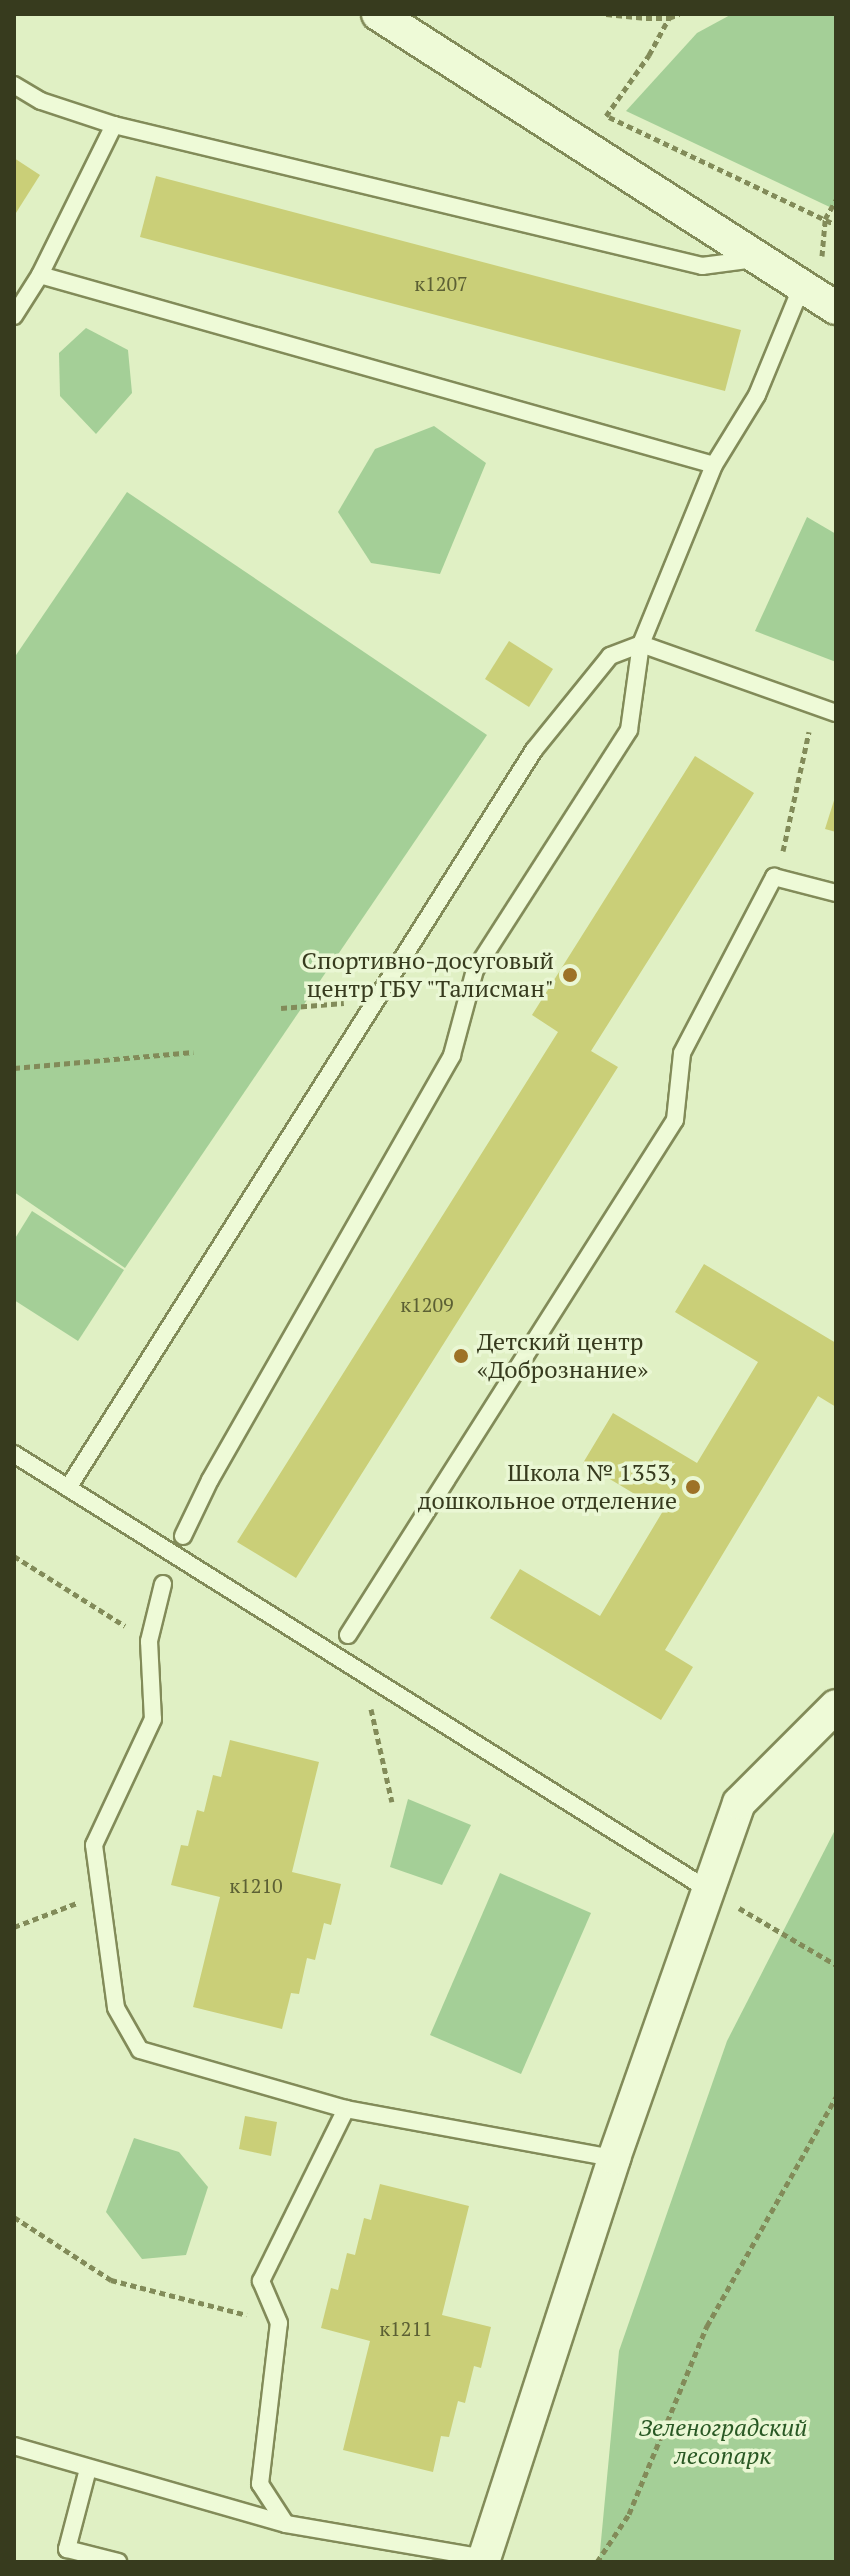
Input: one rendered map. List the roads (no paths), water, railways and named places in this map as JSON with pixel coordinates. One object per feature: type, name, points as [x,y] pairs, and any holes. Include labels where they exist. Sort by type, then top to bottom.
[{"type":"street","points":[[378,14],[836,308]]},
{"type":"street","points":[[483,2560],[614,2158],[739,1803],[836,1706]]},
{"type":"lane","points":[[14,85],[41,101],[114,125],[702,266],[757,258]]},
{"type":"lane","points":[[14,316],[40,275],[114,125]]},
{"type":"lane","points":[[40,275],[714,465]]},
{"type":"lane","points":[[183,1536],[210,1480],[452,1055],[475,970],[629,730],[641,644],[714,465],[757,395],[802,286]]},
{"type":"lane","points":[[68,1488],[534,750],[610,656],[641,644],[814,708],[836,713]]},
{"type":"lane","points":[[348,1635],[675,1120],[682,1053],[774,877],[836,893]]},
{"type":"lane","points":[[14,1454],[707,1889]]},
{"type":"lane","points":[[163,1584],[149,1641],[153,1719],[94,1845],[116,2008],[140,2050],[346,2109],[614,2158]]},
{"type":"lane","points":[[286,2524],[260,2484],[279,2323],[261,2281],[346,2109]]},
{"type":"lane","points":[[14,2446],[286,2524],[483,2560]]},
{"type":"lane","points":[[88,2469],[67,2549],[118,2562]]},
{"type":"place","name":"Спортивно-досуговый центр ГБУ \"Талисман\"","points":[[570,975]]},
{"type":"place","name":"Детский центр «Добрознание»","points":[[461,1356]]},
{"type":"place","name":"Школа № 1353, дошкольное отделение","points":[[693,1487]]},
{"type":"park label","name":"Зеленоградский лесопарк","points":[[723,2442]]}]
